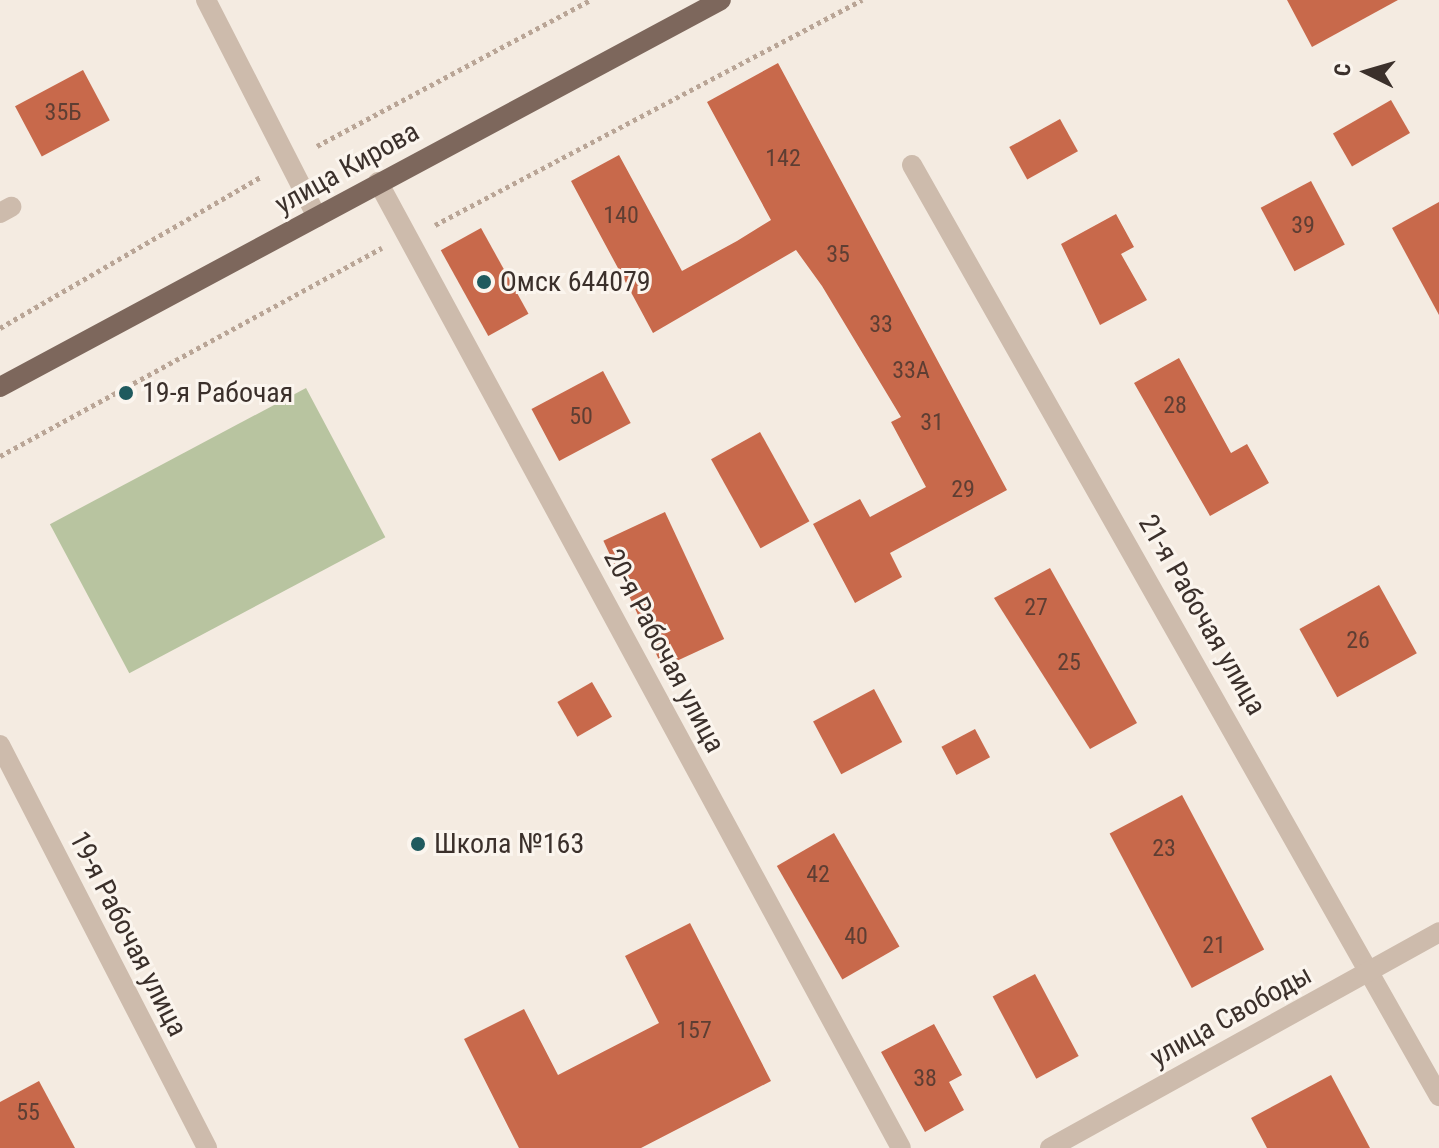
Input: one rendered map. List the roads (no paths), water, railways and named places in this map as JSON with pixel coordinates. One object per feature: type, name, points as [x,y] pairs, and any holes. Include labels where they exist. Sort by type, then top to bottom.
[{"type":"main road","name":"улица Кирова","points":[[0,387],[721,0]]},
{"type":"street","points":[[206,0],[317,217]]},
{"type":"street","name":"21-я Рабочая улица","points":[[912,165],[1372,969],[1439,1096]]},
{"type":"street","name":"20-я Рабочая улица","points":[[378,182],[901,1148]]},
{"type":"street","name":"19-я Рабочая улица","points":[[0,745],[207,1148]]},
{"type":"street","name":"улица Свободы","points":[[1050,1148],[1439,932]]},
{"type":"place","name":"Омск 644079","points":[[484,282]]},
{"type":"place","name":"19-я Рабочая","points":[[126,393]]},
{"type":"place","name":"Школа №163","points":[[418,844]]}]
